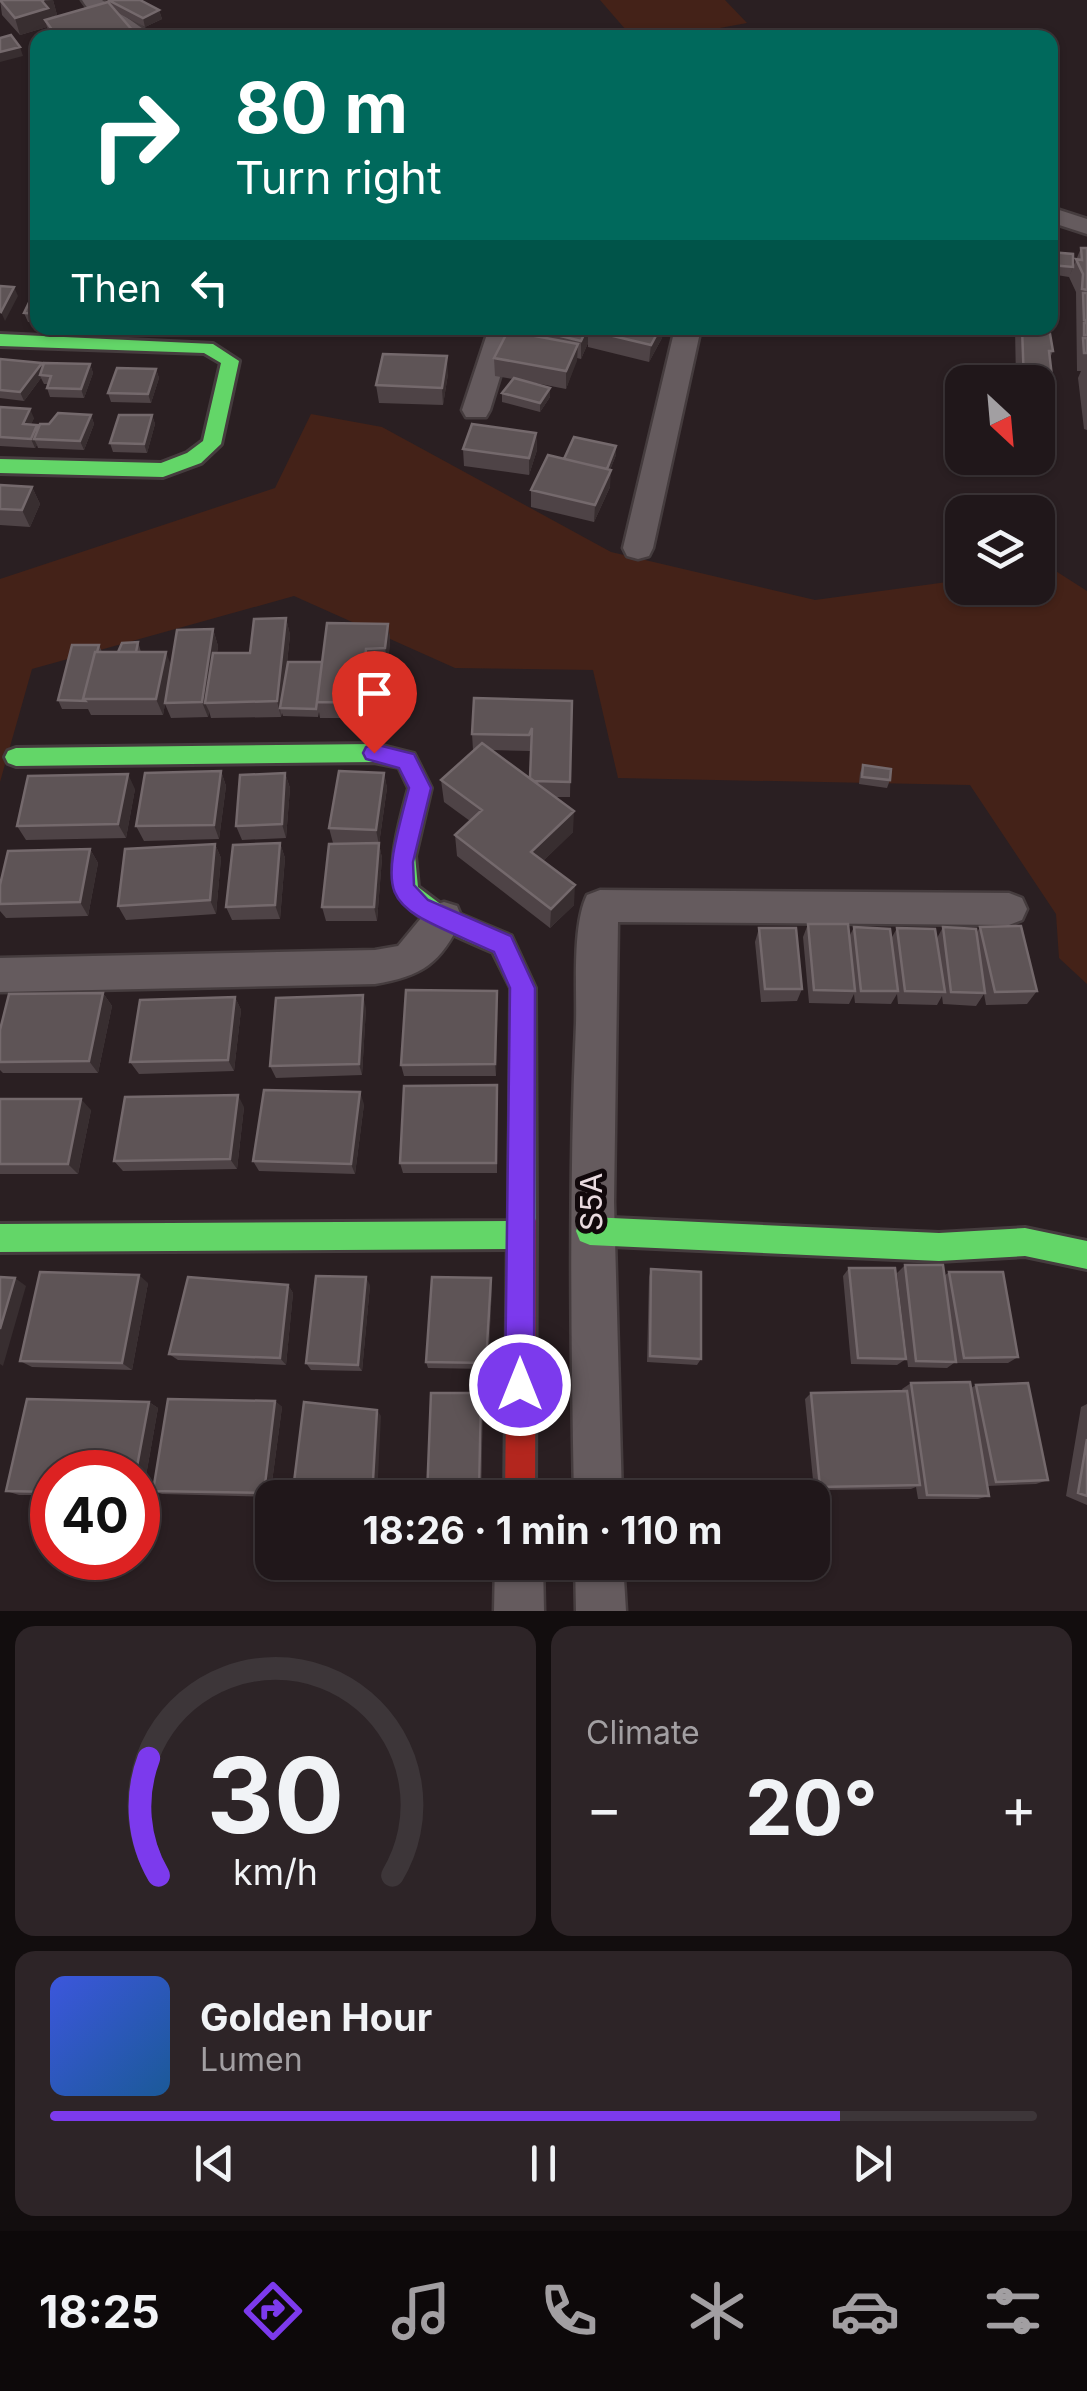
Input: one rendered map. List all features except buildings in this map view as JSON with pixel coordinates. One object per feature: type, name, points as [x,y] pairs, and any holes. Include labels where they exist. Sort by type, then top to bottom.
[{"type":"street","points":[[92,0],[97,8],[133,30]]},
{"type":"street","points":[[1058,217],[1087,227]]},
{"type":"street","points":[[476,410],[500,335]]},
{"type":"street","points":[[638,548],[686,335]]},
{"type":"street","points":[[0,340],[207,348],[230,361],[212,444],[194,458],[162,470],[0,466]]},
{"type":"street","points":[[16,757],[374,753],[406,760],[420,788],[401,862],[403,889],[420,907],[502,944],[523,988],[520,1480]]},
{"type":"street","name":"S5A","points":[[597,1480],[590,1231],[592,1048],[600,906],[1009,909]]},
{"type":"street","points":[[0,975],[375,967],[408,961],[444,918]]},
{"type":"street","points":[[590,1231],[939,1248],[1025,1242],[1087,1254]]},
{"type":"street","points":[[0,1238],[520,1235]]},
{"type":"street","points":[[520,1580],[520,1611]]},
{"type":"street","points":[[600,1580],[601,1611]]},
{"type":"shaded area","points":[[600,0],[725,0],[747,23],[709,30],[626,30]]},
{"type":"shaded area","points":[[311,414],[382,427],[611,552],[815,600],[945,582],[945,605],[1055,605],[1055,571],[1087,591],[1087,984],[1059,958],[1056,914],[970,785],[618,778],[593,670],[455,668],[294,596],[32,669],[0,782],[0,579],[275,488]]},
{"type":"traffic: fast","points":[[0,340],[207,348],[230,361],[212,444],[194,458],[163,470],[0,466]]},
{"type":"traffic: fast","points":[[16,757],[374,753],[406,760],[420,788],[403,856],[408,893],[439,916],[502,944],[523,988],[522,1221]]},
{"type":"traffic: fast","points":[[590,1231],[939,1247],[1025,1242],[1087,1255]]},
{"type":"traffic: fast","points":[[0,1238],[520,1235]]},
{"type":"traffic: jam","points":[[520,1480],[522,1221]]},
{"type":"route","points":[[374,753],[406,760],[420,788],[401,862],[403,889],[420,907],[502,944],[523,988],[520,1385]]}]
